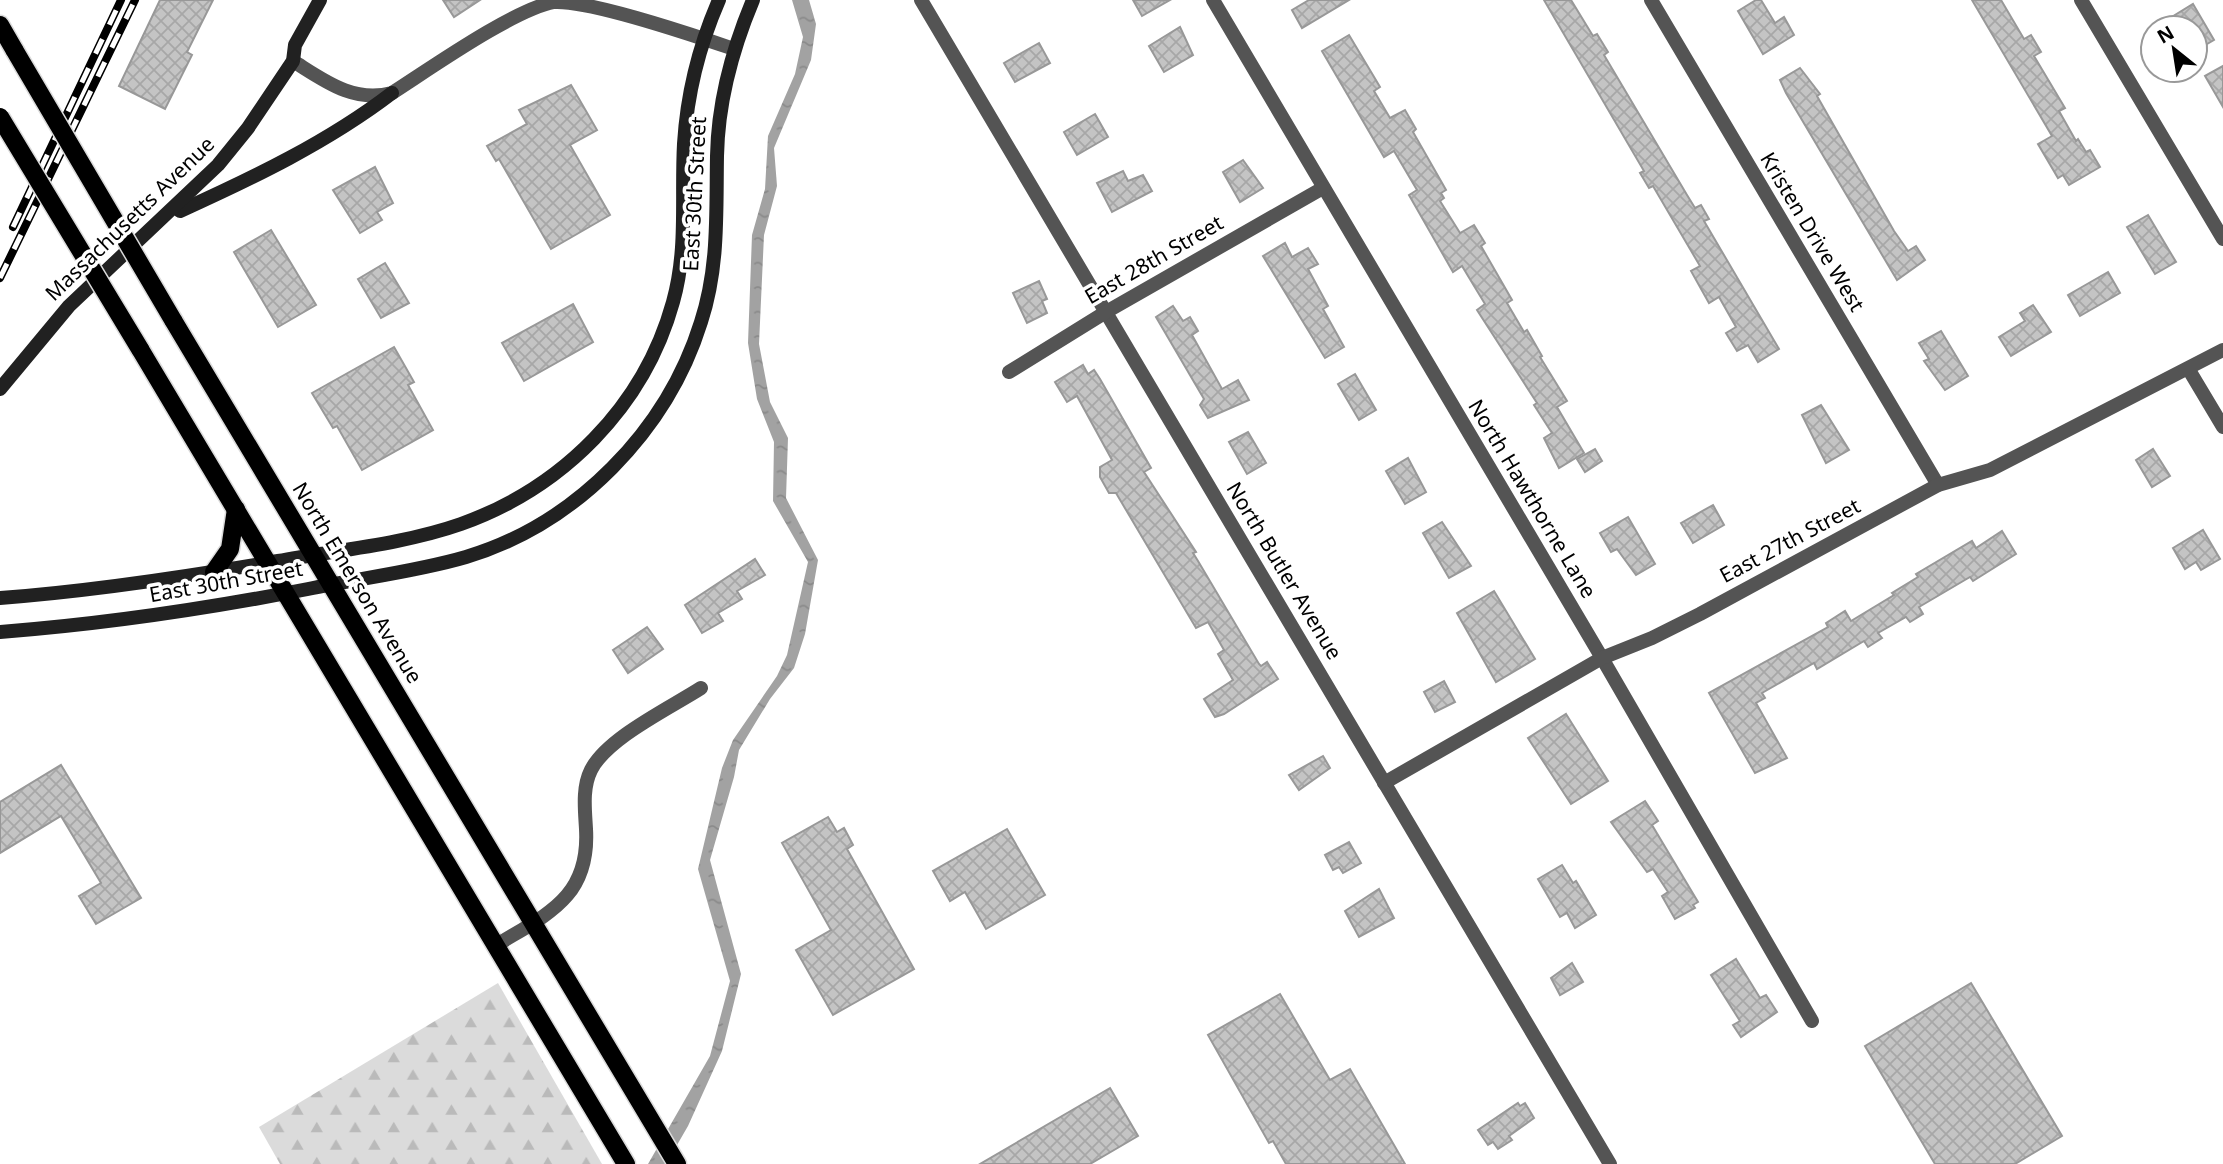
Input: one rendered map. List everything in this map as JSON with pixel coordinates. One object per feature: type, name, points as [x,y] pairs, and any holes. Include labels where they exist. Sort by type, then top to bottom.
[{"type":"main road","name":"Massachusetts Avenue","points":[[0,389],[69,306],[218,165],[248,128],[293,61],[295,45],[320,0]]},
{"type":"main road","name":"East 30th Street","points":[[0,598],[90,591],[214,572],[458,525],[512,502],[577,456],[627,400],[661,339],[679,279],[685,237],[687,120],[704,38],[719,0]]},
{"type":"main road","name":"East 30th Street","points":[[0,632],[137,619],[456,559],[510,540],[552,516],[593,486],[640,437],[664,402],[691,351],[710,288],[717,235],[719,125],[734,49],[753,0]]},
{"type":"main road","name":"North Emerson Avenue","points":[[0,25],[677,1164]]},
{"type":"main road","points":[[163,218],[269,169],[370,110],[392,93]]},
{"type":"main road","points":[[0,117],[622,1156]]},
{"type":"main road","points":[[214,572],[230,549],[236,509]]},
{"type":"street","name":"North Butler Avenue","points":[[921,0],[1610,1164]]},
{"type":"street","name":"North Hawthorne Lane","points":[[1213,0],[1602,658],[1812,1021]]},
{"type":"street","name":"Kristen Drive West","points":[[1651,0],[1938,485]]},
{"type":"street","points":[[2081,0],[2223,239]]},
{"type":"street","points":[[293,61],[332,85],[356,95],[373,97],[392,93],[513,19],[553,2],[595,6],[734,49]]},
{"type":"street","name":"East 28th Street","points":[[1009,372],[1106,312],[1323,188]]},
{"type":"street","name":"East 27th Street","points":[[1384,783],[1602,658],[1652,638],[1700,614],[1938,485],[1990,470],[2189,370],[2223,350]]},
{"type":"street","points":[[2189,370],[2223,427]]},
{"type":"street","points":[[495,946],[562,903],[580,879],[586,857],[585,788],[598,760],[614,744],[701,688]]},
{"type":"green space","points":[[498,983],[602,1164],[280,1164],[259,1127]]},
{"type":"water","points":[[792,0],[809,0],[816,24],[811,60],[774,148],[777,186],[764,235],[759,344],[770,402],[788,438],[786,498],[818,560],[805,634],[794,668],[770,699],[739,750],[710,860],[741,974],[722,1051],[688,1126],[666,1164],[648,1164],[710,1056],[730,981],[698,869],[722,768],[733,740],[777,676],[787,655],[808,562],[773,501],[774,442],[757,399],[748,343],[752,235],[765,189],[768,136],[795,74],[803,37]]},
{"type":"building","points":[[160,0],[213,0],[187,52],[192,55],[165,109],[119,86]]},
{"type":"building","points":[[443,0],[480,0],[454,17]]},
{"type":"building","points":[[1133,0],[1170,0],[1142,16]]},
{"type":"building","points":[[1309,0],[1349,0],[1302,28],[1292,10]]},
{"type":"building","points":[[1544,0],[1571,0],[1593,36],[1597,34],[1608,52],[1604,55],[1687,195],[1695,208],[1701,205],[1709,219],[1704,221],[1779,349],[1758,362],[1748,345],[1737,351],[1726,333],[1736,327],[1719,297],[1709,303],[1691,271],[1700,266],[1653,186],[1649,188],[1640,173],[1644,171]]},
{"type":"building","points":[[1756,0],[1761,0],[1775,23],[1784,17],[1794,35],[1763,54],[1738,11]]},
{"type":"building","points":[[1972,0],[2001,0],[2024,39],[2031,35],[2041,52],[2034,56],[2065,108],[2059,111],[2076,141],[2078,139],[2086,152],[2090,150],[2100,167],[2069,185],[2063,175],[2058,178],[2038,144],[2052,136]]},
{"type":"building","points":[[2193,4],[2199,14],[2177,14]]},
{"type":"building","points":[[1180,27],[1193,55],[1164,72],[1149,46]]},
{"type":"building","points":[[1349,35],[1380,87],[1374,91],[1390,118],[1405,110],[1416,129],[1413,132],[1446,190],[1441,193],[1444,198],[1440,201],[1460,233],[1474,225],[1485,243],[1481,246],[1512,300],[1507,303],[1524,332],[1527,330],[1567,401],[1557,407],[1584,453],[1559,468],[1544,438],[1552,433],[1534,405],[1537,403],[1477,310],[1485,304],[1462,266],[1453,272],[1409,195],[1417,190],[1394,151],[1384,157],[1322,51]]},
{"type":"building","points":[[1039,43],[1050,63],[1015,82],[1004,63]]},
{"type":"building","points":[[2223,66],[2223,107],[2209,83],[2209,74]]},
{"type":"building","points":[[1800,68],[1820,94],[1817,96],[1894,231],[1908,251],[1916,246],[1925,260],[1897,280],[1780,80]]},
{"type":"building","points":[[571,85],[597,130],[570,145],[610,215],[551,249],[499,159],[496,161],[487,146],[527,124],[519,110]]},
{"type":"building","points":[[1095,114],[1108,137],[1077,155],[1064,132]]},
{"type":"building","points":[[1243,160],[1263,188],[1240,202],[1223,172]]},
{"type":"building","points":[[375,167],[393,203],[377,212],[382,220],[360,233],[333,190]]},
{"type":"building","points":[[1123,171],[1128,181],[1143,175],[1152,191],[1112,212],[1097,183]]},
{"type":"building","points":[[2148,215],[2176,262],[2155,274],[2127,227]]},
{"type":"building","points":[[271,230],[316,305],[278,327],[234,252]]},
{"type":"building","points":[[1285,243],[1292,257],[1308,248],[1318,264],[1308,269],[1328,306],[1323,309],[1344,347],[1325,358],[1263,256]]},
{"type":"building","points":[[385,263],[409,303],[381,318],[358,279]]},
{"type":"building","points":[[2108,272],[2120,293],[2080,316],[2068,295]]},
{"type":"building","points":[[1039,281],[1047,299],[1042,301],[1047,313],[1027,323],[1013,293]]},
{"type":"building","points":[[573,304],[593,342],[524,381],[502,343]]},
{"type":"building","points":[[2033,305],[2051,332],[2011,356],[1999,337],[2025,321],[2020,313]]},
{"type":"building","points":[[1173,306],[1183,321],[1190,317],[1198,331],[1192,335],[1222,389],[1238,380],[1249,400],[1208,418],[1200,405],[1204,399],[1156,317]]},
{"type":"building","points":[[1941,331],[1968,376],[1945,390],[1924,361],[1929,359],[1919,343]]},
{"type":"building","points":[[394,347],[414,382],[408,385],[433,430],[362,470],[337,426],[333,428],[312,393]]},
{"type":"building","points":[[1083,365],[1088,374],[1094,370],[1100,379],[1151,468],[1144,472],[1196,552],[1193,553],[1259,664],[1261,666],[1267,662],[1278,679],[1224,714],[1215,717],[1204,699],[1233,680],[1218,654],[1224,650],[1208,622],[1196,628],[1116,493],[1109,493],[1100,477],[1100,467],[1112,460],[1077,396],[1067,402],[1055,382]]},
{"type":"building","points":[[1355,374],[1376,410],[1359,420],[1338,384]]},
{"type":"building","points":[[1821,405],[1849,450],[1826,463],[1802,415]]},
{"type":"building","points":[[1248,432],[1266,463],[1247,474],[1229,442]]},
{"type":"building","points":[[1595,449],[1602,461],[1585,472],[1577,459]]},
{"type":"building","points":[[2153,449],[2170,476],[2152,487],[2136,460]]},
{"type":"building","points":[[1408,458],[1426,492],[1405,504],[1386,471]]},
{"type":"building","points":[[1713,505],[1724,525],[1693,543],[1681,523]]},
{"type":"building","points":[[1628,517],[1655,564],[1636,575],[1617,549],[1611,552],[1600,533]]},
{"type":"building","points":[[1442,522],[1471,566],[1449,578],[1423,533]]},
{"type":"building","points":[[2203,530],[2220,559],[2201,570],[2196,562],[2185,569],[2173,548]]},
{"type":"building","points":[[2002,531],[2016,554],[1973,581],[1970,577],[1919,607],[1923,614],[1910,622],[1906,617],[1878,633],[1882,638],[1868,647],[1864,641],[1817,669],[1814,663],[1762,693],[1765,698],[1756,703],[1787,758],[1755,773],[1709,693],[1828,627],[1826,623],[1845,611],[1851,621],[1894,595],[1892,593],[1918,577],[1916,574],[1972,541],[1976,548]]},
{"type":"building","points":[[755,559],[765,575],[737,591],[742,599],[718,613],[723,621],[702,633],[685,605]]},
{"type":"building","points":[[1494,591],[1535,659],[1496,682],[1457,613]]},
{"type":"building","points":[[647,627],[663,649],[628,673],[613,650]]},
{"type":"building","points":[[1444,681],[1455,702],[1435,712],[1424,692]]},
{"type":"building","points":[[1566,714],[1608,781],[1571,804],[1528,738]]},
{"type":"building","points":[[1323,756],[1330,768],[1299,790],[1289,775]]},
{"type":"building","points":[[61,765],[141,898],[96,924],[79,896],[101,883],[61,816],[0,853],[0,802]]},
{"type":"building","points":[[1645,801],[1658,821],[1652,825],[1698,902],[1693,905],[1695,908],[1675,919],[1662,896],[1668,892],[1653,869],[1647,872],[1611,822]]},
{"type":"building","points":[[828,817],[837,832],[844,828],[853,845],[847,849],[914,969],[833,1015],[796,950],[831,930],[782,843]]},
{"type":"building","points":[[1007,829],[1045,895],[986,929],[965,892],[950,901],[933,871]]},
{"type":"building","points":[[1349,842],[1361,863],[1343,873],[1339,867],[1333,870],[1325,855]]},
{"type":"building","points":[[1562,865],[1573,883],[1576,881],[1596,915],[1575,928],[1567,913],[1560,917],[1538,879]]},
{"type":"building","points":[[1379,889],[1394,918],[1359,937],[1345,911]]},
{"type":"building","points":[[1736,959],[1760,998],[1766,995],[1777,1012],[1741,1037],[1733,1025],[1740,1021],[1711,975]]},
{"type":"building","points":[[1572,963],[1583,982],[1560,995],[1551,978]]},
{"type":"building","points":[[1971,983],[2062,1136],[2015,1164],[1935,1164],[1865,1046]]},
{"type":"building","points":[[1280,994],[1330,1080],[1350,1069],[1405,1164],[1286,1164],[1273,1141],[1269,1143],[1208,1035]]},
{"type":"building","points":[[1110,1088],[1138,1136],[1090,1164],[980,1164]]},
{"type":"building","points":[[1518,1103],[1520,1106],[1525,1103],[1534,1118],[1509,1136],[1512,1140],[1498,1149],[1493,1142],[1488,1145],[1478,1130]]},
{"type":"railway","points":[[13,227],[121,0]]},
{"type":"railway","points":[[0,278],[135,0]]}]
